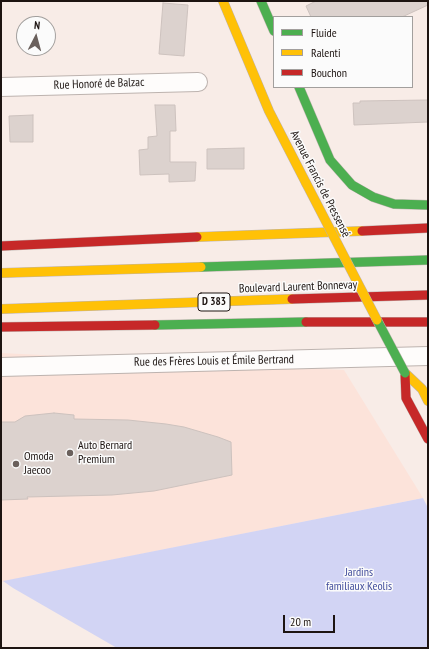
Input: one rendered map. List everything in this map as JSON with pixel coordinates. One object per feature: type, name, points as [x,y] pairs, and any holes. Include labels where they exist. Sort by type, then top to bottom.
[{"type":"main road","name":"Avenue Francis de Pressensé","points":[[223,1],[269,111],[405,373],[422,389],[428,401]]},
{"type":"main road","points":[[261,1],[273,29]]},
{"type":"main road","points":[[299,88],[330,160],[352,184],[373,197],[394,204],[428,205]]},
{"type":"main road","points":[[1,246],[428,228]]},
{"type":"main road","name":"Boulevard Laurent Bonnevay","points":[[1,273],[428,260]]},
{"type":"main road","name":"Boulevard Laurent Bonnevay","points":[[1,308],[428,295]]},
{"type":"main road","points":[[1,327],[303,322],[428,322]]},
{"type":"main road","name":"Avenue Francis de Pressensé","points":[[405,373],[406,398],[428,440]]},
{"type":"street","name":"Rue Honoré de Balzac","points":[[1,87],[198,82]]},
{"type":"street","name":"Rue des Frères Louis et Émile Bertrand","points":[[1,367],[428,356]]},
{"type":"shaded area","points":[[1,353],[344,370],[423,498],[1,582]]},
{"type":"green space","name":"Jardins familiaux Keolis","points":[[423,498],[428,508],[428,648],[117,648],[3,581]]},
{"type":"building","points":[[316,1],[428,1],[428,5],[404,16],[311,16],[306,6]]},
{"type":"building","points":[[163,3],[188,5],[184,56],[159,54]]},
{"type":"building","points":[[428,100],[428,122],[354,125],[353,103],[360,103],[360,101]]},
{"type":"building","points":[[155,105],[175,105],[176,131],[170,131],[170,162],[196,162],[195,181],[169,182],[169,174],[140,175],[139,150],[148,149],[148,137],[157,136]]},
{"type":"building","points":[[33,115],[33,142],[10,142],[9,116]]},
{"type":"building","points":[[244,148],[244,169],[207,169],[207,149]]},
{"type":"building","points":[[54,413],[74,415],[74,419],[128,420],[166,424],[184,427],[218,437],[231,442],[232,475],[154,491],[112,495],[27,497],[28,499],[1,500],[1,422],[15,422],[25,416]]},
{"type":"traffic: fast","points":[[261,1],[273,29]]},
{"type":"traffic: fast","points":[[299,88],[330,160],[352,185],[373,197],[394,204],[428,205]]},
{"type":"traffic: fast","points":[[201,267],[428,260]]},
{"type":"traffic: fast","points":[[377,320],[405,373]]},
{"type":"traffic: fast","points":[[155,325],[306,322]]},
{"type":"traffic: slow","points":[[223,1],[269,111],[306,183]]},
{"type":"traffic: slow","points":[[306,183],[377,320]]},
{"type":"traffic: slow","points":[[197,237],[362,231]]},
{"type":"traffic: slow","points":[[1,273],[201,267]]},
{"type":"traffic: slow","points":[[1,309],[292,299]]},
{"type":"traffic: slow","points":[[405,373],[422,389],[428,401]]},
{"type":"traffic: jam","points":[[362,231],[428,228]]},
{"type":"traffic: jam","points":[[1,246],[197,237]]},
{"type":"traffic: jam","points":[[292,299],[428,295]]},
{"type":"traffic: jam","points":[[306,322],[428,322]]},
{"type":"traffic: jam","points":[[1,327],[155,325]]},
{"type":"traffic: jam","points":[[405,373],[406,398],[428,439]]},
{"type":"place","name":"Auto Bernard Premium","points":[[70,453]]},
{"type":"place","name":"Omoda Jaecoo","points":[[16,464]]}]
